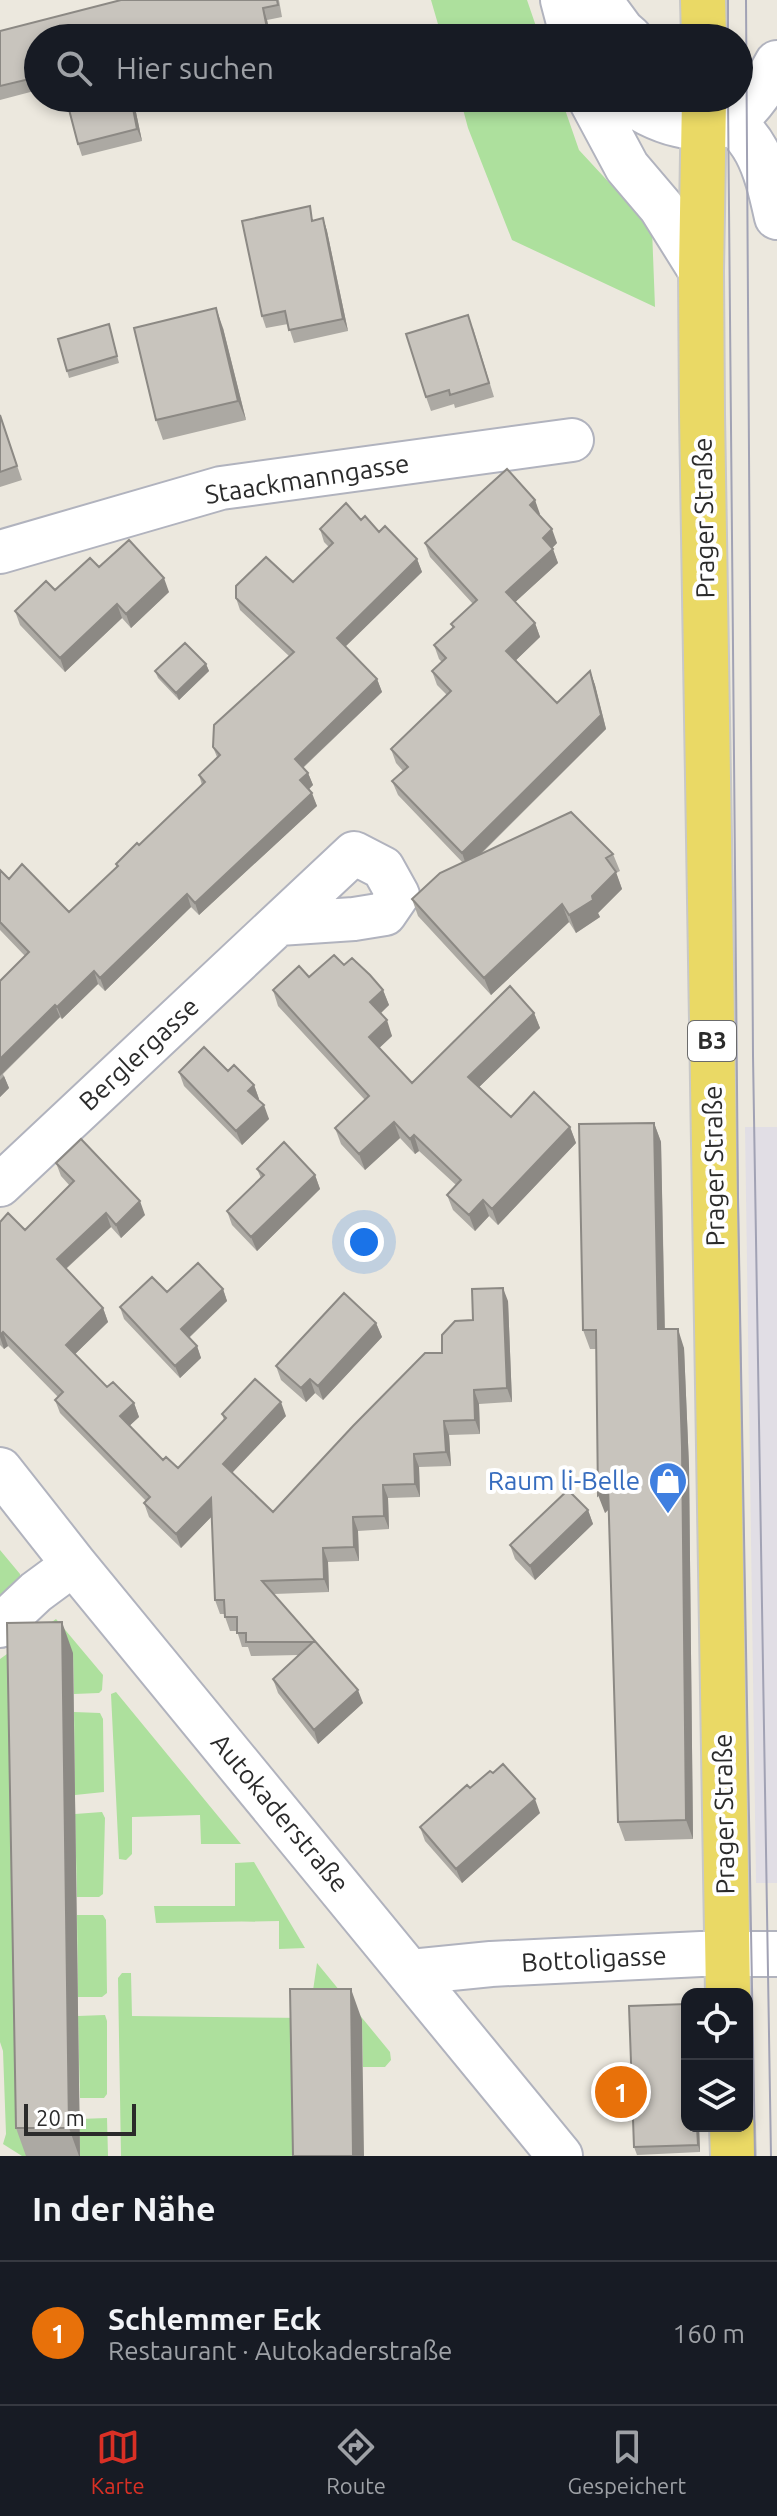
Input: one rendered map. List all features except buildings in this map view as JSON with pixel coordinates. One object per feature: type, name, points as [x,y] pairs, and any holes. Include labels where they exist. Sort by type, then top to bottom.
[{"type":"main road","points":[[703,0],[704,24]]},
{"type":"main road","name":"Prager Straße","points":[[709,112],[701,271],[750,1962]]},
{"type":"main road","points":[[732,2132],[733,2156]]},
{"type":"street","points":[[563,0],[569,24]]},
{"type":"street","points":[[599,0],[619,24]]},
{"type":"street","points":[[753,94],[763,90],[777,63]]},
{"type":"street","points":[[598,112],[627,167],[661,207],[701,271]]},
{"type":"street","points":[[644,112],[666,122],[699,112]]},
{"type":"street","points":[[713,112],[754,143],[767,172],[777,217]]},
{"type":"street","name":"Staackmanngasse","points":[[0,552],[221,488],[572,440]]},
{"type":"street","name":"Berglergasse","points":[[0,1185],[279,924]]},
{"type":"street","name":"Autokaderstraße","points":[[0,1470],[560,2156]]},
{"type":"street","points":[[0,1626],[36,1592],[74,1564]]},
{"type":"street","name":"Bottoligasse","points":[[411,1972],[491,1964],[750,1962]]},
{"type":"shaded area","points":[[745,1127],[777,1127],[777,1883],[756,1883]]},
{"type":"green space","points":[[431,0],[527,0],[535,24],[438,24]]},
{"type":"green space","points":[[464,112],[566,112],[579,150],[652,229],[655,307],[512,240]]},
{"type":"green space","points":[[0,1550],[20,1574],[20,1579],[0,1595]]},
{"type":"green space","points":[[56,1619],[103,1675],[99,1693],[74,1694],[73,1653],[27,2156],[22,2156],[3,2144],[6,2134],[3,2051],[0,2042],[0,1659]]},
{"type":"green space","points":[[116,1692],[241,1844],[201,1844],[200,1815],[132,1817],[132,1854],[126,1860],[119,1859],[111,1694]]},
{"type":"green space","points":[[74,1712],[100,1713],[103,1719],[104,1792],[75,1795]]},
{"type":"green space","points":[[102,1812],[105,1818],[103,1894],[99,1897],[77,1897],[75,1814]]},
{"type":"green space","points":[[254,1862],[305,1948],[279,1949],[279,1921],[156,1923],[154,1906],[235,1906],[235,1863]]},
{"type":"green space","points":[[77,1915],[103,1915],[106,1920],[107,1993],[102,1997],[78,1997]]},
{"type":"green space","points":[[317,1963],[390,2052],[391,2060],[385,2067],[363,2067],[362,2020],[304,2156],[121,2156],[118,1978],[122,1973],[131,1973],[132,2016],[309,2018]]},
{"type":"green space","points":[[105,2015],[107,2094],[104,2098],[80,2098],[78,2016]]},
{"type":"green space","points":[[107,2118],[108,2156],[80,2156],[79,2119]]},
{"type":"tram line","points":[[728,0],[728,24]]},
{"type":"tram line","points":[[746,0],[746,24]]},
{"type":"tram line","points":[[728,112],[738,1197],[755,2156]]},
{"type":"tram line","points":[[747,112],[753,1056],[771,2156]]},
{"type":"place","name":"Raum li-Belle","points":[[668,1515]]},
{"type":"place","name":"Schlemmer Eck","points":[[621,2092]]}]
